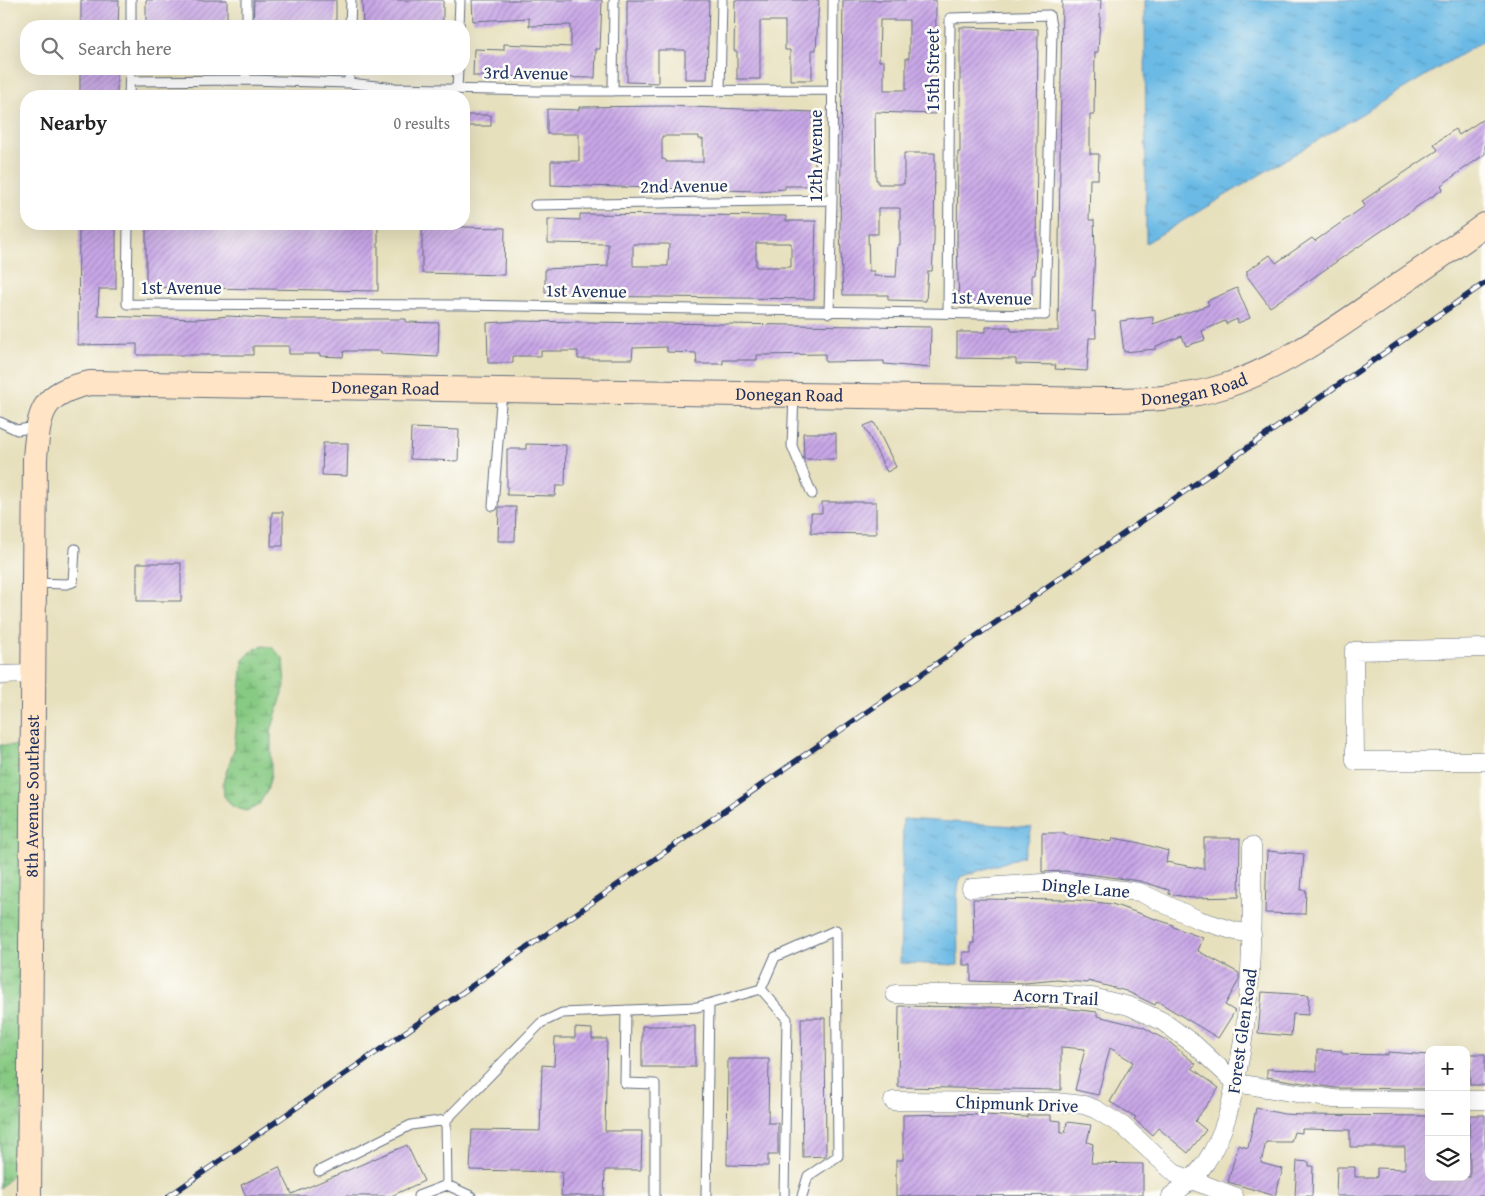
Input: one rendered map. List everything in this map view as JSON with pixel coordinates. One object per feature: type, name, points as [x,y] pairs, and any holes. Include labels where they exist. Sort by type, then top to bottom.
[{"type":"street","name":"Donegan Road","points":[[51,399],[67,388],[90,384],[1137,400],[1186,395],[1224,386],[1261,372],[1301,352],[1485,226]]},
{"type":"street","name":"8th Avenue Southeast","points":[[28,1196],[35,458],[38,427],[44,409],[51,399]]},
{"type":"street","points":[[1485,648],[1354,651],[1355,761],[1485,761]]},
{"type":"street","points":[[0,675],[33,674]]},
{"type":"street","name":"Forest Glen Road","points":[[1171,1196],[1192,1181],[1206,1163],[1222,1134],[1236,1083],[1250,989],[1252,846]]},
{"type":"street","name":"Dingle Lane","points":[[971,888],[1057,882],[1139,892],[1217,926],[1252,934]]},
{"type":"street","name":"Acorn Trail","points":[[895,994],[1064,994],[1110,1000],[1144,1012],[1178,1031],[1236,1083]]},
{"type":"street","points":[[1236,1083],[1334,1099],[1425,1100]]},
{"type":"street","points":[[1470,1100],[1485,1100]]},
{"type":"street","name":"Chipmunk Drive","points":[[893,1101],[1056,1102],[1084,1105],[1110,1117],[1176,1174],[1234,1196]]},
{"type":"lane","points":[[131,0],[131,20]]},
{"type":"lane","points":[[246,20],[247,0]]},
{"type":"lane","points":[[350,0],[350,20]]},
{"type":"lane","points":[[459,20],[460,0]]},
{"type":"lane","points":[[613,91],[614,0]]},
{"type":"lane","points":[[720,91],[722,0]]},
{"type":"lane","name":"12th Avenue","points":[[829,312],[832,200],[833,0]]},
{"type":"lane","name":"15th Street","points":[[948,313],[950,18],[1049,15],[1052,31],[1045,315]]},
{"type":"lane","points":[[130,75],[130,90]]},
{"type":"lane","points":[[246,75],[246,80]]},
{"type":"lane","points":[[349,83],[350,75]]},
{"type":"lane","points":[[457,88],[458,75]]},
{"type":"lane","name":"3rd Avenue","points":[[130,81],[246,80],[349,83],[395,88],[613,91],[832,90]]},
{"type":"lane","name":"2nd Avenue","points":[[535,205],[832,200]]},
{"type":"lane","name":"1st Avenue","points":[[128,230],[127,304],[462,305],[1045,315]]},
{"type":"lane","points":[[493,506],[502,390]]},
{"type":"lane","points":[[794,395],[792,446],[812,494]]},
{"type":"lane","points":[[0,422],[17,430],[38,427]]},
{"type":"lane","points":[[34,583],[67,584],[73,582],[75,549]]},
{"type":"lane","points":[[761,989],[775,957],[836,930],[838,1156],[808,1176],[802,1196]]},
{"type":"lane","points":[[319,1171],[411,1125],[446,1120],[541,1023],[562,1013],[697,1007],[761,989]]},
{"type":"lane","points":[[761,989],[787,1019],[784,1196]]},
{"type":"lane","points":[[706,1196],[709,1004]]},
{"type":"lane","points":[[626,1010],[625,1083],[655,1084],[655,1196]]},
{"type":"lane","points":[[446,1120],[447,1185]]},
{"type":"lane","points":[[418,1196],[447,1185],[471,1196]]},
{"type":"green space","points":[[263,646],[272,647],[283,658],[285,686],[271,731],[271,775],[267,791],[258,806],[246,811],[233,807],[224,796],[223,782],[234,749],[243,660],[253,650]]},
{"type":"green space","points":[[0,745],[24,746],[21,1165],[0,1188]]},
{"type":"water","points":[[1145,0],[1485,0],[1485,40],[1146,243]]},
{"type":"water","points":[[903,819],[1032,827],[1024,856],[960,877],[957,898],[958,965],[900,963]]},
{"type":"building","points":[[81,0],[119,0],[118,20],[81,20]]},
{"type":"building","points":[[146,0],[227,0],[227,20],[146,20]]},
{"type":"building","points":[[254,0],[336,0],[336,20],[253,20]]},
{"type":"building","points":[[362,0],[443,0],[443,20],[363,20]]},
{"type":"building","points":[[472,0],[602,0],[600,49],[596,49],[595,78],[473,76],[474,49],[504,50],[504,44],[571,47],[571,25],[529,26],[529,18],[473,21]]},
{"type":"building","points":[[627,0],[709,0],[707,79],[685,79],[685,50],[658,50],[658,83],[627,82]]},
{"type":"building","points":[[735,0],[819,0],[816,50],[812,50],[812,80],[790,80],[790,50],[785,50],[785,21],[760,21],[760,79],[737,79],[737,51],[734,51]]},
{"type":"building","points":[[843,0],[936,0],[935,114],[875,112],[876,180],[878,180],[878,184],[904,184],[904,153],[935,153],[934,242],[932,271],[928,271],[926,301],[888,300],[888,295],[843,295],[840,233]],"holes":[[[880,20],[909,20],[909,58],[906,58],[906,90],[884,90],[884,61],[879,61]],[[878,208],[900,208],[900,245],[898,245],[896,277],[874,276],[874,271],[869,271],[868,234],[878,234]]]},
{"type":"building","points":[[1062,0],[1101,0],[1098,52],[1095,52],[1094,115],[1090,115],[1090,154],[1099,154],[1098,179],[1090,179],[1089,220],[1094,220],[1095,250],[1092,312],[1095,311],[1096,338],[1089,338],[1087,371],[1055,369],[1056,365],[1016,364],[1016,359],[957,358],[957,332],[986,332],[986,327],[1011,327],[1011,331],[1058,331]]},
{"type":"building","points":[[960,27],[1038,29],[1036,250],[1035,275],[1032,275],[1032,303],[959,302],[957,246],[958,152],[960,152]]},
{"type":"building","points":[[80,75],[117,75],[117,90],[80,90]]},
{"type":"building","points":[[668,106],[813,112],[815,186],[785,186],[785,189],[757,191],[551,185],[551,161],[579,161],[579,134],[547,134],[547,109],[579,110],[579,107]],"holes":[[[662,136],[699,136],[699,139],[703,139],[703,162],[666,162],[666,160],[662,159]]]},
{"type":"building","points":[[470,115],[491,115],[491,126],[470,126]]},
{"type":"building","points":[[1485,118],[1485,154],[1441,185],[1443,189],[1270,307],[1247,276],[1247,271],[1270,255],[1276,263],[1312,238],[1315,241],[1365,206],[1362,201],[1438,150],[1434,144],[1455,129],[1459,135]]},
{"type":"building","points":[[580,214],[786,216],[786,221],[816,221],[814,299],[579,296],[579,293],[545,292],[545,269],[608,266],[608,244],[548,243],[548,219],[580,220]],"holes":[[[756,243],[791,243],[791,267],[756,267]],[[633,244],[669,244],[668,266],[633,266]]]},
{"type":"building","points":[[470,227],[505,228],[504,275],[422,273],[422,230],[470,230]]},
{"type":"building","points":[[79,230],[116,230],[116,289],[99,289],[98,316],[198,319],[228,316],[283,319],[406,319],[406,322],[439,323],[438,357],[381,354],[381,351],[344,351],[343,357],[320,356],[320,354],[289,354],[289,346],[253,346],[253,355],[137,355],[137,344],[78,345]]},
{"type":"building","points":[[146,230],[378,230],[378,291],[146,287]]},
{"type":"building","points":[[1237,288],[1250,318],[1238,323],[1237,319],[1226,324],[1225,321],[1202,331],[1205,340],[1186,346],[1182,336],[1156,346],[1156,349],[1124,352],[1120,321],[1153,317],[1153,324],[1209,305],[1207,301]]},
{"type":"building","points":[[516,321],[931,327],[930,368],[884,364],[884,361],[825,362],[825,354],[757,355],[757,360],[723,360],[723,364],[697,364],[696,353],[667,352],[667,347],[633,348],[632,359],[578,359],[578,351],[541,351],[541,356],[513,356],[513,363],[488,363],[487,323]]},
{"type":"building","points":[[874,422],[896,467],[887,472],[864,426]]},
{"type":"building","points":[[411,428],[459,430],[458,461],[410,459]]},
{"type":"building","points":[[803,433],[836,433],[836,459],[804,459]]},
{"type":"building","points":[[323,443],[348,443],[347,476],[322,475]]},
{"type":"building","points":[[526,444],[566,445],[565,486],[556,486],[555,496],[507,495],[507,449],[526,449]]},
{"type":"building","points":[[822,502],[876,502],[876,534],[811,533],[811,513],[822,513]]},
{"type":"building","points":[[499,507],[516,507],[515,541],[498,541]]},
{"type":"building","points":[[272,512],[283,512],[283,546],[271,546]]},
{"type":"building","points":[[137,563],[181,563],[181,601],[137,601]]},
{"type":"building","points":[[1042,833],[1065,833],[1065,835],[1112,842],[1113,838],[1136,842],[1168,851],[1166,862],[1204,869],[1204,838],[1240,838],[1239,897],[1192,898],[1169,894],[1169,890],[1140,881],[1065,871],[1042,872]]},
{"type":"building","points":[[1267,851],[1304,854],[1301,890],[1306,890],[1305,914],[1265,913]]},
{"type":"building","points":[[973,899],[1076,900],[1112,904],[1173,925],[1173,927],[1203,938],[1198,951],[1239,973],[1239,980],[1225,1005],[1235,1011],[1218,1038],[1157,1001],[1155,1005],[1126,991],[1088,981],[1088,983],[1057,980],[1025,983],[971,981],[971,965],[963,965],[963,952],[971,952],[971,943],[974,943]]},
{"type":"building","points":[[1262,992],[1309,995],[1308,1015],[1293,1014],[1291,1036],[1258,1033]]},
{"type":"building","points":[[899,1006],[1062,1008],[1097,1012],[1097,1016],[1143,1027],[1169,1042],[1196,1064],[1192,1068],[1219,1088],[1195,1121],[1206,1130],[1188,1153],[1158,1128],[1152,1135],[1134,1119],[1136,1117],[1110,1102],[1133,1062],[1110,1048],[1098,1095],[1075,1090],[1085,1049],[1061,1047],[1061,1090],[898,1087]]},
{"type":"building","points":[[801,1018],[825,1018],[826,1156],[803,1157]]},
{"type":"building","points":[[642,1026],[695,1026],[695,1067],[642,1067]]},
{"type":"building","points":[[575,1028],[592,1029],[592,1039],[607,1039],[605,1131],[642,1131],[641,1170],[605,1170],[604,1196],[561,1196],[562,1172],[470,1170],[472,1130],[540,1131],[542,1065],[554,1066],[555,1038],[575,1038]]},
{"type":"building","points":[[1317,1050],[1342,1051],[1342,1054],[1388,1055],[1388,1052],[1425,1055],[1425,1089],[1335,1088],[1267,1077],[1267,1069],[1317,1071]]},
{"type":"building","points":[[1470,1054],[1485,1054],[1485,1085],[1470,1085]]},
{"type":"building","points":[[728,1059],[769,1059],[768,1123],[778,1123],[778,1155],[768,1155],[768,1166],[727,1165]]},
{"type":"building","points":[[1256,1108],[1284,1114],[1302,1115],[1425,1116],[1425,1181],[1470,1181],[1470,1115],[1485,1115],[1485,1196],[1336,1196],[1337,1167],[1355,1167],[1355,1177],[1377,1177],[1377,1168],[1405,1169],[1405,1147],[1350,1147],[1350,1130],[1302,1129],[1302,1133],[1294,1132],[1291,1142],[1266,1142],[1261,1163],[1283,1169],[1275,1196],[1228,1182],[1238,1145],[1248,1148]]},
{"type":"building","points":[[957,1114],[1027,1117],[1027,1115],[1051,1115],[1051,1120],[1061,1121],[1061,1133],[1065,1133],[1067,1122],[1091,1125],[1087,1142],[1093,1144],[1091,1163],[1143,1164],[1143,1195],[896,1196],[896,1160],[903,1160],[903,1115]]},
{"type":"building","points":[[407,1145],[424,1181],[391,1196],[246,1196],[241,1185],[279,1167],[292,1194]]},
{"type":"building","points":[[1297,1161],[1309,1162],[1309,1166],[1313,1166],[1312,1196],[1295,1196]]},
{"type":"railway","points":[[169,1196],[1485,283]]}]
